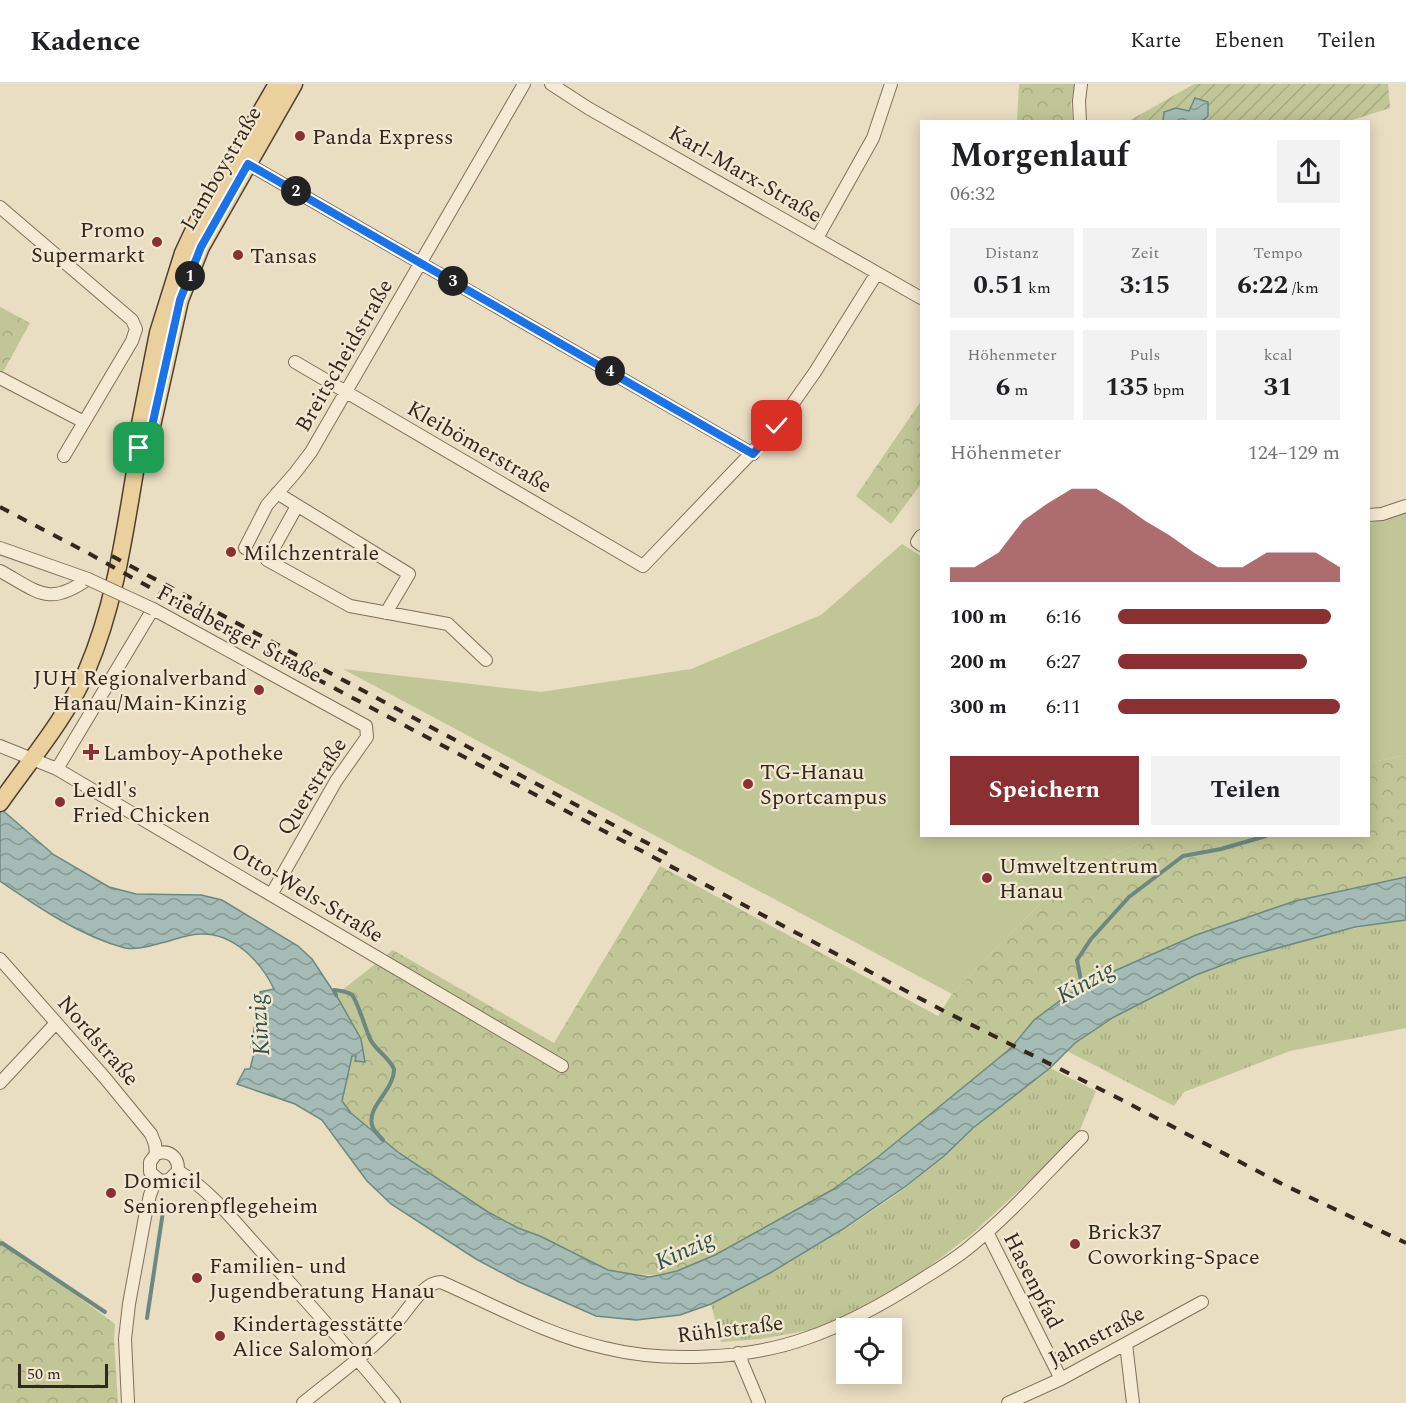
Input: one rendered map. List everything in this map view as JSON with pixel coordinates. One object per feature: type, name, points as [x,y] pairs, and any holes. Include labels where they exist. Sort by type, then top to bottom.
[{"type":"main road","name":"Lamboystraße","points":[[4,797],[71,700],[95,650],[109,605],[139,448],[140,424],[165,307],[183,253],[199,219],[277,84]]},
{"type":"main road","name":"Lamboystraße","points":[[139,448],[152,426],[180,300],[197,258],[212,227],[294,84]]},
{"type":"street","name":"Breitscheidstraße","points":[[245,548],[267,505],[303,463],[346,392],[524,84]]},
{"type":"street","name":"Karl-Marx-Straße","points":[[551,84],[588,108],[920,297]]},
{"type":"street","points":[[817,238],[873,138],[891,84]]},
{"type":"street","points":[[1080,120],[1078,101],[1081,84]]},
{"type":"street","points":[[248,164],[753,454],[798,398],[877,273]]},
{"type":"street","points":[[0,207],[135,324],[136,329],[132,341],[64,456]]},
{"type":"street","name":"Kleibömerstraße","points":[[295,362],[644,566],[753,454]]},
{"type":"street","points":[[0,378],[84,422]]},
{"type":"street","points":[[277,493],[409,574],[386,613]]},
{"type":"street","points":[[297,506],[267,560],[350,606],[448,624],[486,660]]},
{"type":"street","points":[[1370,515],[1382,514],[1406,506]]},
{"type":"street","name":"Friedberger Straße","points":[[0,548],[88,579],[153,609],[366,726],[368,730]]},
{"type":"street","points":[[0,571],[48,595],[65,594],[88,579]]},
{"type":"street","points":[[57,769],[153,609]]},
{"type":"street","name":"Querstraße","points":[[271,895],[336,781],[367,737],[368,730]]},
{"type":"street","name":"Otto-Wels-Straße","points":[[0,746],[57,769],[562,1066]]},
{"type":"street","name":"Nordstraße","points":[[0,958],[105,1077],[151,1134],[156,1144],[156,1154],[149,1167],[156,1179],[145,1216],[125,1339],[128,1403]]},
{"type":"street","points":[[0,1083],[56,1023]]},
{"type":"street","name":"Rühlstraße","points":[[359,1359],[396,1323],[426,1289],[437,1282],[478,1298],[552,1333],[604,1348],[672,1357],[738,1353],[804,1339],[844,1323],[911,1287],[957,1257],[987,1232],[1082,1137]]},
{"type":"street","points":[[156,1154],[161,1152],[171,1154],[178,1161],[178,1171],[169,1180],[156,1179]]},
{"type":"street","points":[[178,1171],[188,1176],[215,1200],[359,1359],[394,1403]]},
{"type":"street","name":"Hasenpfad","points":[[987,1232],[1060,1379]]},
{"type":"street","name":"Jahnstraße","points":[[1008,1403],[1060,1379],[1202,1302]]},
{"type":"street","points":[[1126,1344],[1133,1403]]},
{"type":"street","points":[[738,1353],[759,1403]]},
{"type":"street","points":[[303,1403],[359,1359]]},
{"type":"green space","points":[[1019,84],[1075,84],[1071,104],[1073,120],[1017,120]]},
{"type":"green space","points":[[1194,84],[1388,84],[1390,108],[1352,120],[1131,120]]},
{"type":"green space","points":[[0,307],[30,323],[2,374],[0,372]]},
{"type":"green space","points":[[920,402],[920,485],[891,524],[856,496]]},
{"type":"green space","points":[[1406,509],[1406,755],[1370,763],[1370,523]]},
{"type":"green space","name":"TG-Hanau Sportcampus","points":[[902,544],[920,555],[920,837],[1152,837],[1069,874],[952,994],[343,669],[541,692],[691,669],[821,615]]},
{"type":"green space","points":[[1406,755],[1406,877],[1295,901],[1195,935],[1103,976],[1069,995],[1034,1020],[1011,1048],[878,1157],[832,1190],[715,1255],[677,1271],[660,1275],[625,1274],[608,1270],[561,1246],[518,1228],[488,1212],[399,1153],[351,1112],[342,1101],[352,1055],[365,1062],[336,995],[393,950],[554,1043],[660,866],[938,1016],[952,994],[1069,874],[1152,837],[1370,837],[1370,763]]},
{"type":"green space","points":[[1406,920],[1406,1028],[1290,1051],[1184,1092],[1174,1106],[1067,1051],[1083,1037],[1111,1019],[1197,975],[1222,965],[1300,941]]},
{"type":"green space","points":[[1050,1068],[1096,1091],[1077,1137],[972,1234],[914,1278],[854,1313],[836,1318],[810,1330],[760,1339],[721,1342],[711,1304],[811,1249],[883,1204],[993,1112]]},
{"type":"green space","points":[[0,1239],[115,1324],[118,1403],[0,1403]]},
{"type":"water","points":[[1195,98],[1208,102],[1208,116],[1204,120],[1163,120],[1164,112],[1176,108],[1189,111]]},
{"type":"water","name":"Kinzig","points":[[0,808],[54,855],[109,887],[136,894],[201,895],[222,900],[298,946],[312,959],[361,1039],[365,1062],[355,1061],[356,1056],[352,1056],[342,1101],[351,1113],[399,1153],[488,1212],[608,1270],[649,1277],[677,1271],[715,1255],[832,1190],[878,1157],[1011,1048],[1034,1020],[1069,994],[1103,976],[1196,935],[1295,901],[1406,877],[1406,920],[1355,927],[1241,958],[1196,975],[1114,1017],[1075,1043],[1050,1068],[973,1128],[944,1156],[906,1186],[843,1229],[770,1273],[711,1304],[680,1315],[636,1320],[596,1316],[519,1282],[476,1259],[391,1204],[367,1181],[322,1120],[295,1104],[237,1084],[245,1069],[250,1069],[255,1049],[251,1048],[260,992],[274,989],[254,959],[225,938],[213,935],[191,935],[139,948],[125,948],[108,943],[60,920],[0,881]]},
{"type":"waterway","name":"Kinzig","points":[[1083,991],[1077,960],[1091,939],[1129,897],[1183,856],[1221,849],[1263,837]]},
{"type":"waterway","points":[[336,995],[334,990],[352,995],[370,1039],[394,1069],[390,1084],[373,1111],[372,1125],[383,1140]]},
{"type":"waterway","points":[[147,1318],[164,1205]]},
{"type":"waterway","points":[[0,1244],[2,1243],[105,1312]]},
{"type":"railway","points":[[0,507],[266,652],[942,1010],[1122,1100],[1284,1185],[1406,1243]]},
{"type":"railway","points":[[112,556],[675,858]]},
{"type":"place","name":"Panda Express","points":[[300,136]]},
{"type":"place","name":"Promo Supermarkt","points":[[157,242]]},
{"type":"place","name":"Tansas","points":[[238,255]]},
{"type":"place","name":"Milchzentrale","points":[[231,552]]},
{"type":"place","name":"JUH Regionalverband Hanau/Main-Kinzig","points":[[259,690]]},
{"type":"place","name":"Lamboy-Apotheke","points":[[91,752]]},
{"type":"place","name":"TG-Hanau Sportcampus","points":[[748,784]]},
{"type":"place","name":"Leidl's Fried Chicken","points":[[60,802]]},
{"type":"place","name":"Umweltzentrum Hanau","points":[[987,878]]},
{"type":"place","name":"Domicil Seniorenpflegeheim","points":[[111,1193]]},
{"type":"place","name":"Brick37 Coworking-Space","points":[[1075,1244]]},
{"type":"place","name":"Familien- und Jugendberatung Hanau","points":[[197,1278]]},
{"type":"place","name":"Kindertagesstätte Alice Salomon","points":[[220,1336]]},
{"type":"route","points":[[139,448],[152,426],[180,300],[201,247],[248,164],[753,454],[777,426]]}]
